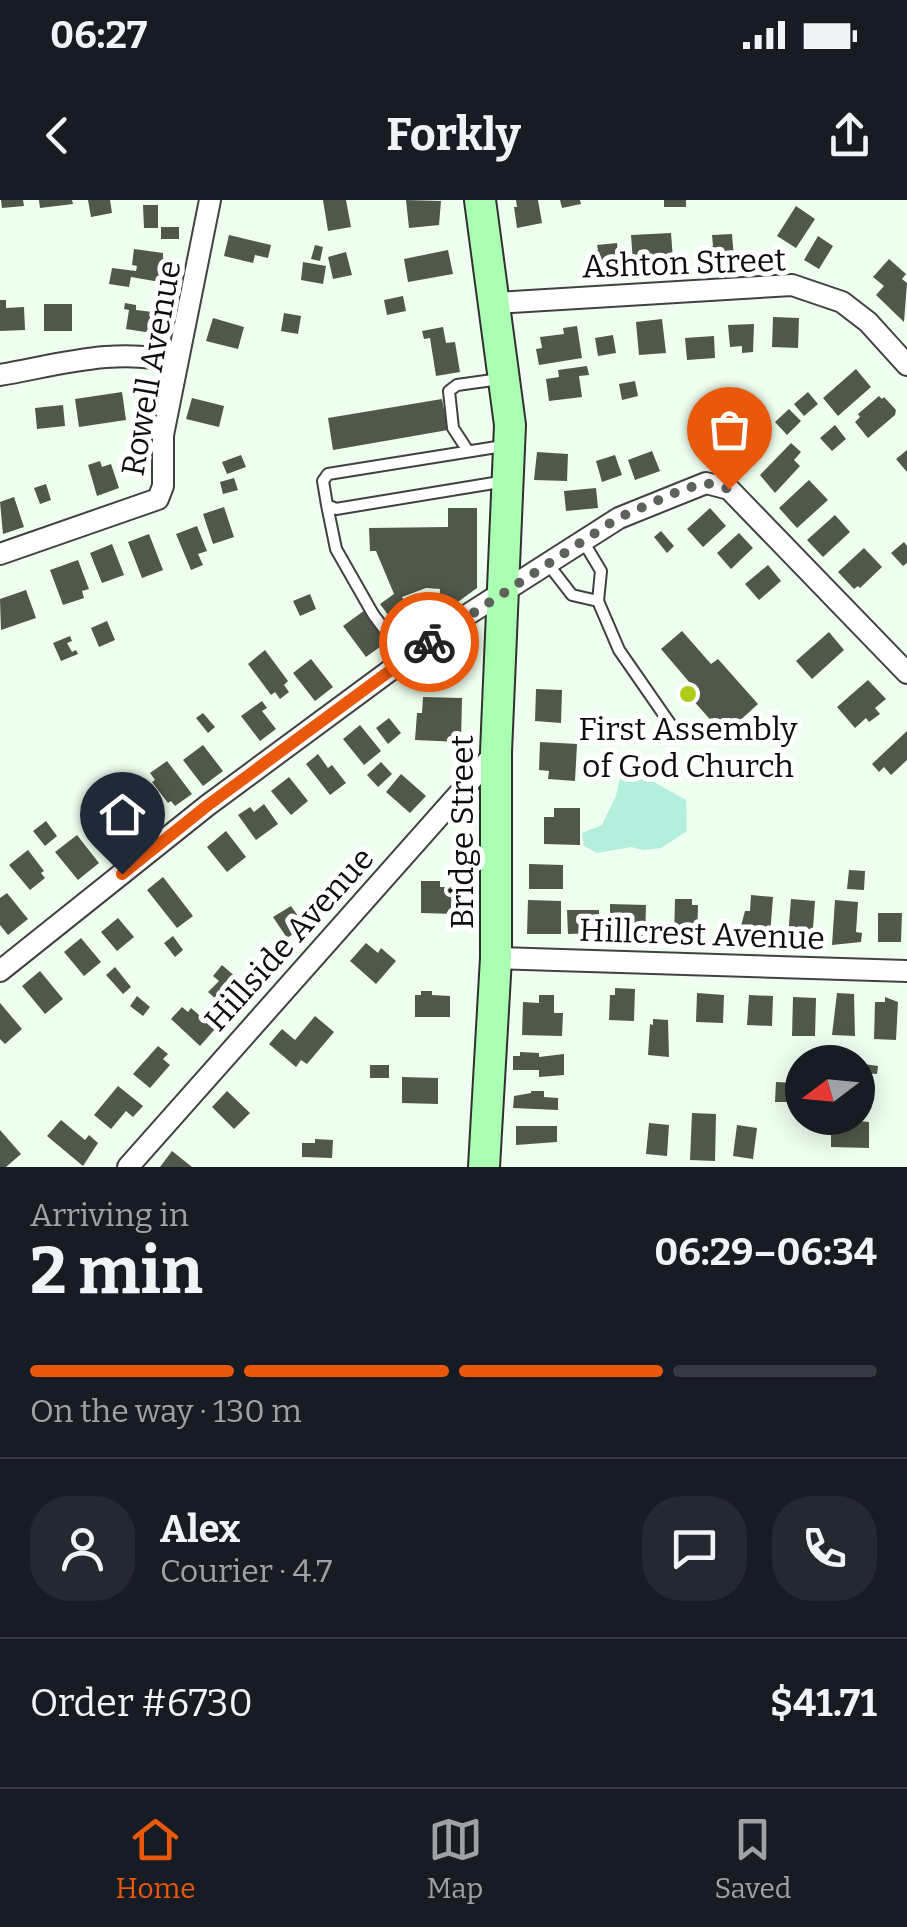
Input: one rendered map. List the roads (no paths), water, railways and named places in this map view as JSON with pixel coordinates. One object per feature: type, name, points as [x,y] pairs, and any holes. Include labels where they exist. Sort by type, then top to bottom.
[{"type":"main road","name":"Bridge Street","points":[[480,200],[496,303],[509,444],[496,752],[496,958],[484,1167]]},
{"type":"street","name":"Rowell Avenue","points":[[0,554],[158,499],[163,486],[163,435],[210,200]]},
{"type":"street","name":"Ashton Street","points":[[496,303],[792,285],[842,302],[868,322],[907,365]]},
{"type":"street","points":[[0,374],[105,357],[148,355],[177,363]]},
{"type":"street","points":[[0,971],[208,805],[453,624],[618,518],[684,489],[706,483],[729,489],[907,673]]},
{"type":"street","name":"Hillside Avenue","points":[[128,1167],[496,752]]},
{"type":"street","name":"Hillcrest Avenue","points":[[496,958],[907,971]]},
{"type":"lane","points":[[468,451],[453,428],[449,391],[457,385],[503,379]]},
{"type":"lane","points":[[406,658],[373,614],[336,549],[323,481],[328,474],[509,444]]},
{"type":"lane","points":[[326,505],[336,509],[508,480]]},
{"type":"lane","points":[[583,541],[601,571],[598,601],[620,650],[671,726]]},
{"type":"lane","points":[[548,564],[572,595],[598,601]]},
{"type":"place","name":"First Assembly of God Church","points":[[688,694]]}]
